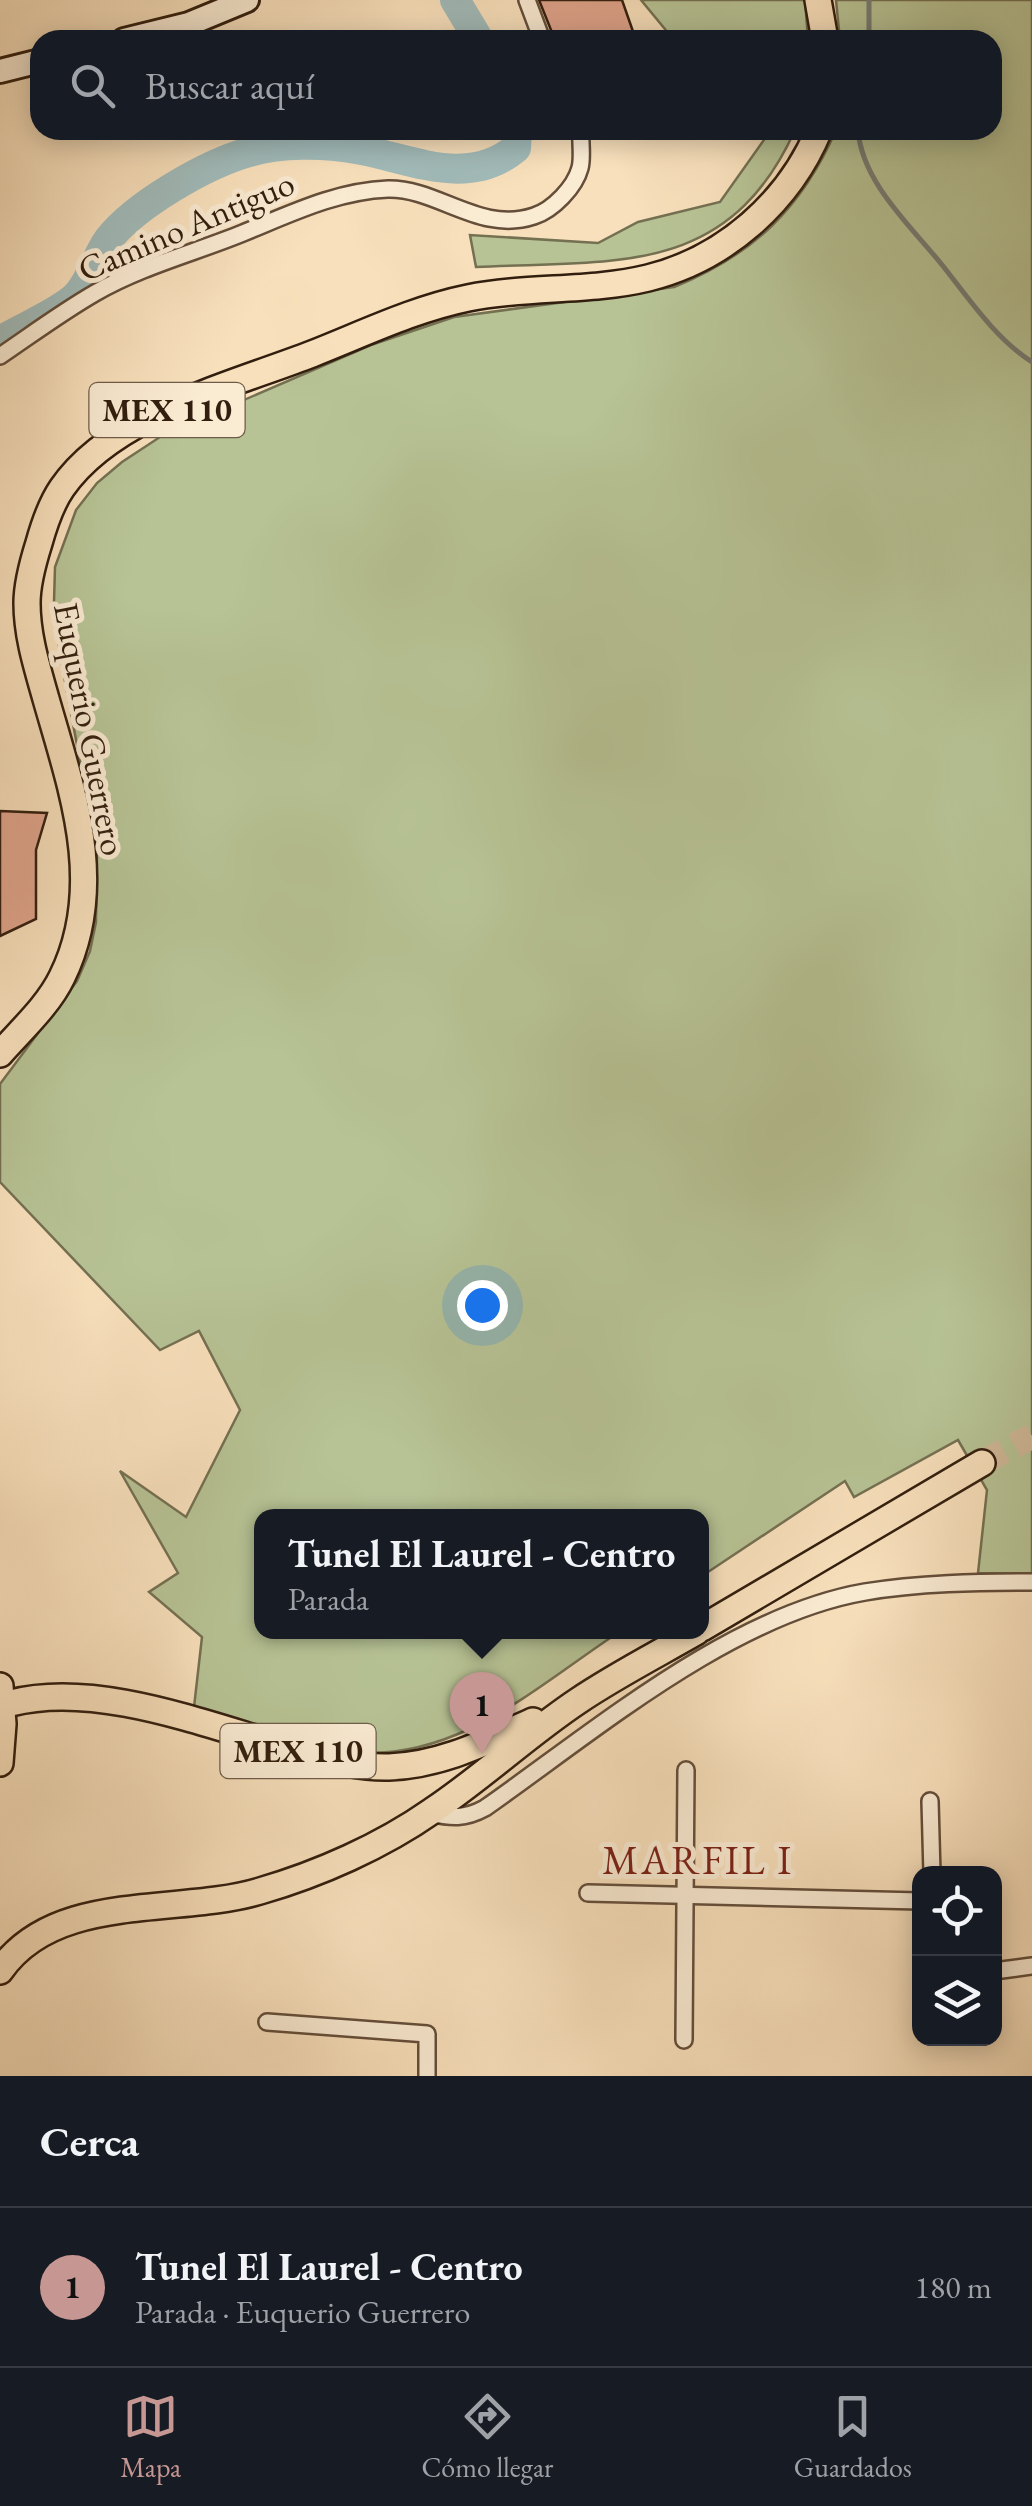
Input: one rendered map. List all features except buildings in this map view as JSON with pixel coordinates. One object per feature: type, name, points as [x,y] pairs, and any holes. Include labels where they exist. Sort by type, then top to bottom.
[{"type":"main road","points":[[165,30],[247,0]]},
{"type":"main road","points":[[818,0],[823,30]]},
{"type":"main road","points":[[0,71],[30,64]]},
{"type":"main road","name":"Euquerio Guerrero","points":[[0,1054],[60,980],[78,936],[84,900],[78,810],[30,644],[27,600],[44,524],[62,488],[116,437],[158,414],[420,312],[482,296],[648,278],[695,261],[739,234],[772,204],[798,174],[814,140]]},
{"type":"main road","points":[[709,1624],[982,1462]]},
{"type":"main road","name":"MEX 110","points":[[5,1694],[110,1702],[332,1759],[388,1767],[462,1753],[579,1700],[684,1639]]},
{"type":"main road","points":[[0,1763],[5,1694]]},
{"type":"main road","name":"MEX 110","points":[[0,1970],[30,1938],[51,1926],[81,1917],[261,1892],[374,1846],[430,1813],[579,1700]]},
{"type":"street","points":[[528,0],[538,30]]},
{"type":"street","name":"Camino Antiguo","points":[[0,356],[96,293],[162,262],[315,203],[368,190],[402,189],[464,214],[500,220],[535,216],[561,200],[580,169],[581,140]]},
{"type":"street","points":[[430,1813],[469,1817],[726,1642],[791,1613],[864,1592],[976,1582],[1032,1582]]},
{"type":"street","points":[[684,2040],[686,1770]]},
{"type":"street","points":[[930,1801],[932,1866]]},
{"type":"street","points":[[588,1893],[912,1902]]},
{"type":"street","points":[[1002,1970],[1032,1966]]},
{"type":"street","points":[[266,2022],[427,2034],[427,2076]]},
{"type":"green space","points":[[641,0],[805,0],[807,30],[666,30]]},
{"type":"green space","points":[[836,0],[1032,0],[1032,1574],[978,1573],[987,1490],[958,1440],[854,1497],[845,1481],[709,1571],[709,1509],[254,1509],[254,1639],[609,1639],[494,1716],[425,1745],[389,1752],[350,1752],[310,1745],[194,1707],[202,1637],[149,1592],[178,1573],[120,1471],[186,1517],[240,1410],[199,1331],[160,1350],[0,1182],[0,1084],[77,981],[90,951],[96,922],[97,852],[59,649],[54,602],[55,567],[76,510],[97,483],[163,435],[371,345],[454,317],[674,287],[702,274],[728,260],[772,226],[807,183],[831,140],[1002,140],[1002,30],[839,30]]},
{"type":"green space","points":[[764,140],[789,140],[768,178],[736,213],[701,237],[620,260],[476,267],[470,235],[598,243],[638,222],[720,202]]},
{"type":"waterway","points":[[455,0],[473,30]]},
{"type":"waterway","points":[[869,0],[869,30]]},
{"type":"waterway","points":[[0,341],[73,299],[108,240],[135,213],[172,187],[232,158],[275,147],[316,145],[459,169],[498,160],[516,148],[516,140]]},
{"type":"waterway","points":[[860,140],[869,168],[890,203],[984,318],[1032,362]]},
{"type":"tunnel","points":[[982,1463],[1032,1436]]},
{"type":"place","name":"Tunel El Laurel - Centro","points":[[482,1754]]},
{"type":"district","name":"MARFIL I","points":[[698,1860]]}]
